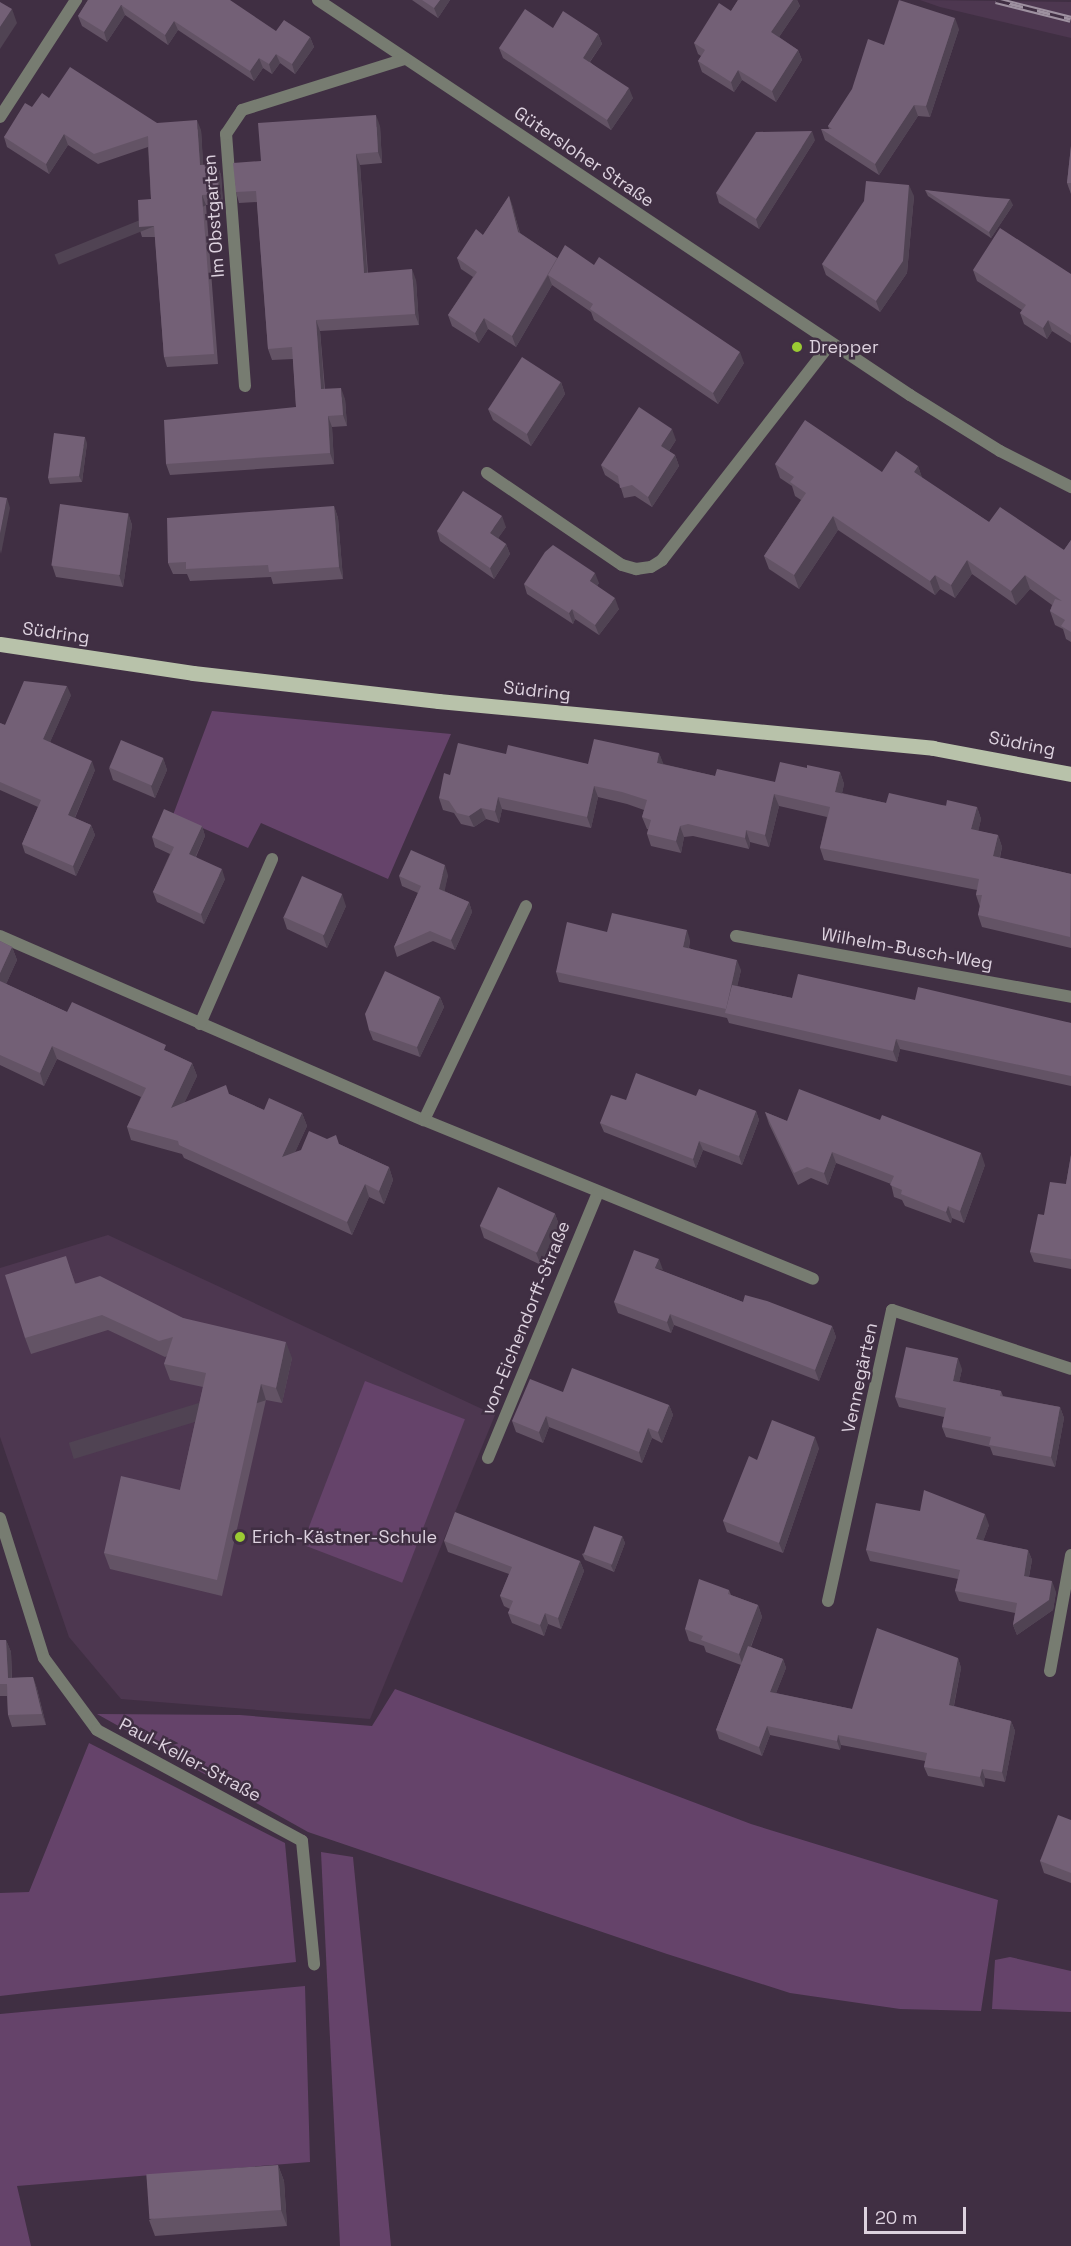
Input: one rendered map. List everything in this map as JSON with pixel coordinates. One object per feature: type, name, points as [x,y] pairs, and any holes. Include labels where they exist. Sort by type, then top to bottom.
[{"type":"main road","name":"Südring","points":[[0,644],[193,673],[426,699],[933,748],[1071,774]]},
{"type":"street","points":[[0,117],[76,0]]},
{"type":"street","name":"Gütersloher Straße","points":[[318,0],[831,343],[1000,451],[1071,486]]},
{"type":"street","name":"Im Obstgarten","points":[[245,386],[225,134],[242,110],[405,59]]},
{"type":"street","points":[[487,473],[622,565],[636,569],[651,567],[662,560],[831,343]]},
{"type":"street","points":[[201,1024],[272,859]]},
{"type":"street","points":[[424,1120],[526,906]]},
{"type":"street","points":[[0,936],[424,1120],[813,1279]]},
{"type":"street","name":"Wilhelm-Busch-Weg","points":[[736,936],[1071,997]]},
{"type":"street","name":"von-Eichendorff-Straße","points":[[488,1458],[598,1192]]},
{"type":"street","name":"Vennegärten","points":[[828,1601],[892,1310],[1071,1369]]},
{"type":"street","name":"Paul-Keller-Straße","points":[[0,1518],[44,1658],[97,1730],[302,1841],[314,1964]]},
{"type":"street","points":[[1050,1671],[1071,1555]]},
{"type":"shaded area","points":[[920,0],[1071,2],[1071,38],[940,7]]},
{"type":"shaded area","points":[[212,711],[451,734],[388,879],[261,823],[248,848],[173,815]]},
{"type":"shaded area","name":"Erich-Kästner-Schule","points":[[108,1235],[495,1415],[370,1719],[121,1699],[69,1637],[0,1437],[0,1268]]},
{"type":"shaded area","points":[[365,1381],[465,1419],[402,1583],[302,1544]]},
{"type":"shaded area","points":[[395,1689],[751,1824],[998,1900],[981,2011],[900,2009],[790,1993],[667,1954],[308,1832],[97,1714],[240,1715],[372,1726]]},
{"type":"shaded area","points":[[89,1743],[285,1843],[296,1962],[0,1996],[0,1893],[29,1892]]},
{"type":"shaded area","points":[[321,1852],[353,1857],[391,2246],[340,2246]]},
{"type":"shaded area","points":[[1010,1957],[1071,1971],[1071,2012],[992,2009],[995,1960]]},
{"type":"shaded area","points":[[305,1986],[310,2162],[17,2186],[31,2246],[0,2246],[0,2014]]},
{"type":"building","points":[[88,0],[230,0],[276,31],[284,20],[310,37],[292,64],[276,54],[269,64],[259,58],[250,71],[174,21],[165,35],[121,5],[104,32],[78,16]]},
{"type":"building","points":[[422,0],[440,0],[434,8]]},
{"type":"building","points":[[738,0],[793,0],[771,32],[798,50],[772,91],[738,70],[731,82],[698,61],[705,50],[694,43],[719,3],[731,11]]},
{"type":"building","points":[[899,0],[955,18],[926,106],[914,105],[875,164],[821,129],[832,129],[828,126],[852,89],[868,39],[884,45]]},
{"type":"building","points":[[0,2],[12,9],[0,27]]},
{"type":"building","points":[[525,9],[553,28],[563,11],[598,34],[583,58],[629,88],[607,120],[499,48]]},
{"type":"building","points":[[70,67],[157,123],[197,120],[200,165],[217,164],[219,194],[202,195],[214,354],[164,357],[154,226],[139,227],[138,200],[151,199],[148,136],[94,154],[64,134],[46,164],[4,137],[25,103],[32,107],[42,93],[49,98]]},
{"type":"building","points":[[376,115],[378,152],[356,154],[364,273],[412,269],[415,314],[316,320],[321,389],[341,388],[343,415],[328,416],[330,453],[166,464],[164,420],[296,407],[292,347],[268,349],[256,191],[236,192],[233,163],[261,161],[258,123]]},
{"type":"building","points":[[812,131],[756,219],[716,193],[756,132]]},
{"type":"building","points":[[1071,146],[1071,183],[1067,183]]},
{"type":"building","points":[[866,181],[909,185],[903,261],[876,301],[822,264],[864,201]]},
{"type":"building","points":[[925,190],[986,197],[1010,199],[989,232]]},
{"type":"building","points":[[509,196],[518,232],[557,258],[512,336],[484,318],[475,333],[448,315],[477,272],[457,258],[476,229],[483,235]]},
{"type":"building","points":[[1000,228],[1071,274],[1071,335],[1048,320],[1043,328],[1020,313],[1026,305],[973,270]]},
{"type":"building","points":[[565,245],[594,265],[599,257],[740,352],[713,393],[590,309],[593,304],[548,275]]},
{"type":"building","points":[[522,357],[561,382],[527,434],[488,409]]},
{"type":"building","points":[[639,407],[672,429],[661,446],[675,455],[648,497],[632,485],[620,488],[618,476],[601,465]]},
{"type":"building","points":[[805,420],[882,472],[896,451],[918,466],[914,472],[989,522],[1000,507],[1064,550],[1071,540],[1071,632],[1061,626],[1065,620],[1050,611],[1055,599],[1062,601],[1025,575],[1011,591],[967,560],[951,585],[935,575],[930,581],[833,516],[794,575],[764,556],[806,493],[790,482],[794,477],[775,464]]},
{"type":"building","points":[[54,433],[85,437],[79,476],[48,478]]},
{"type":"building","points":[[463,491],[502,516],[490,533],[506,544],[490,568],[437,531]]},
{"type":"building","points":[[0,497],[7,498],[0,534]]},
{"type":"building","points":[[60,504],[128,514],[120,575],[51,565]]},
{"type":"building","points":[[334,506],[339,567],[269,572],[268,565],[186,569],[186,562],[168,563],[167,518]]},
{"type":"building","points":[[553,545],[595,573],[590,581],[615,598],[595,625],[572,609],[569,613],[524,584],[545,552]]},
{"type":"building","points":[[24,681],[67,686],[43,739],[92,761],[68,815],[91,825],[73,866],[22,844],[41,800],[0,782],[0,723],[5,725]]},
{"type":"building","points":[[594,739],[659,753],[657,763],[715,776],[717,769],[775,782],[780,762],[807,768],[807,765],[840,772],[835,792],[886,803],[889,793],[946,806],[947,800],[977,807],[971,829],[998,835],[993,856],[1071,874],[1070,937],[978,915],[982,895],[976,895],[979,879],[820,848],[830,807],[774,794],[765,835],[746,830],[745,838],[688,824],[680,826],[676,841],[647,834],[651,820],[642,817],[647,800],[594,786],[587,817],[498,797],[495,811],[481,808],[469,816],[457,813],[449,801],[439,798],[444,773],[450,775],[458,743],[506,754],[508,745],[588,764]]},
{"type":"building","points":[[121,740],[163,758],[152,786],[109,768]]},
{"type":"building","points":[[164,809],[202,826],[189,854],[222,869],[201,914],[153,892],[174,847],[152,837]]},
{"type":"building","points":[[411,850],[445,865],[439,889],[469,902],[451,940],[430,931],[394,947],[421,886],[399,876]]},
{"type":"building","points":[[302,876],[342,894],[324,935],[284,917]]},
{"type":"building","points":[[612,913],[687,930],[683,947],[737,960],[726,1009],[556,972],[567,922],[607,932]]},
{"type":"building","points":[[0,941],[12,947],[0,973]]},
{"type":"building","points":[[385,971],[440,997],[417,1047],[369,1030],[365,1014]]},
{"type":"building","points":[[798,974],[915,1000],[918,987],[1071,1023],[1071,1076],[896,1039],[893,1051],[725,1013],[732,985],[792,998]]},
{"type":"building","points":[[0,981],[67,1012],[72,1002],[166,1045],[164,1050],[192,1063],[171,1108],[226,1085],[229,1094],[264,1110],[269,1098],[302,1113],[282,1157],[301,1150],[309,1131],[327,1139],[336,1135],[339,1144],[389,1167],[379,1191],[365,1184],[347,1222],[179,1145],[178,1141],[127,1127],[146,1088],[52,1046],[40,1073],[0,1055]]},
{"type":"building","points":[[636,1073],[696,1096],[699,1089],[756,1111],[739,1156],[699,1141],[693,1159],[600,1123],[611,1095],[626,1100]]},
{"type":"building","points":[[799,1089],[880,1120],[882,1115],[981,1153],[960,1211],[948,1206],[946,1212],[901,1194],[902,1190],[890,1185],[894,1176],[832,1152],[824,1173],[807,1167],[794,1173],[765,1112],[787,1121]]},
{"type":"building","points":[[1071,1155],[1071,1259],[1030,1252],[1038,1214],[1044,1215],[1050,1182],[1066,1184]]},
{"type":"building","points":[[498,1187],[555,1214],[537,1253],[480,1226]]},
{"type":"building","points":[[634,1250],[659,1259],[655,1268],[743,1302],[745,1295],[832,1326],[815,1370],[670,1314],[667,1322],[614,1302]]},
{"type":"building","points":[[66,1256],[75,1284],[100,1276],[183,1318],[286,1342],[276,1388],[261,1384],[217,1580],[104,1553],[121,1476],[180,1490],[206,1373],[164,1364],[173,1337],[159,1341],[102,1315],[25,1338],[5,1275]]},
{"type":"building","points":[[906,1347],[958,1358],[953,1381],[1001,1391],[1000,1396],[1060,1407],[1051,1457],[989,1445],[991,1437],[942,1427],[946,1408],[895,1397]]},
{"type":"building","points":[[572,1368],[669,1405],[658,1432],[648,1428],[639,1452],[546,1416],[539,1432],[512,1421],[530,1379],[563,1392]]},
{"type":"building","points":[[772,1420],[815,1437],[779,1543],[723,1521],[749,1456],[757,1460]]},
{"type":"building","points":[[924,1490],[985,1514],[976,1539],[1028,1550],[1024,1576],[1052,1581],[1049,1600],[1013,1625],[1017,1603],[955,1591],[960,1570],[866,1550],[876,1503],[920,1511]]},
{"type":"building","points":[[455,1512],[580,1561],[558,1618],[545,1613],[540,1625],[508,1613],[513,1601],[500,1596],[512,1567],[444,1541]]},
{"type":"building","points":[[594,1526],[622,1536],[612,1564],[584,1554]]},
{"type":"building","points":[[699,1579],[729,1590],[728,1594],[758,1605],[739,1654],[701,1640],[703,1636],[685,1629]]},
{"type":"building","points":[[877,1628],[958,1658],[949,1705],[1011,1721],[1002,1772],[982,1769],[980,1777],[924,1767],[927,1753],[838,1735],[837,1741],[767,1726],[759,1747],[716,1730],[748,1646],[783,1659],[770,1692],[852,1709]]},
{"type":"building","points":[[0,1640],[6,1640],[8,1678],[33,1677],[42,1714],[8,1715],[7,1684],[0,1684]]},
{"type":"building","points":[[1058,1815],[1071,1820],[1071,1873],[1040,1861]]},
{"type":"building","points":[[278,2165],[281,2210],[149,2219],[146,2174]]},
{"type":"railway","points":[[996,0],[1071,19]]},
{"type":"place","name":"Drepper","points":[[797,347]]},
{"type":"place","name":"Erich-Kästner-Schule","points":[[240,1537]]}]
